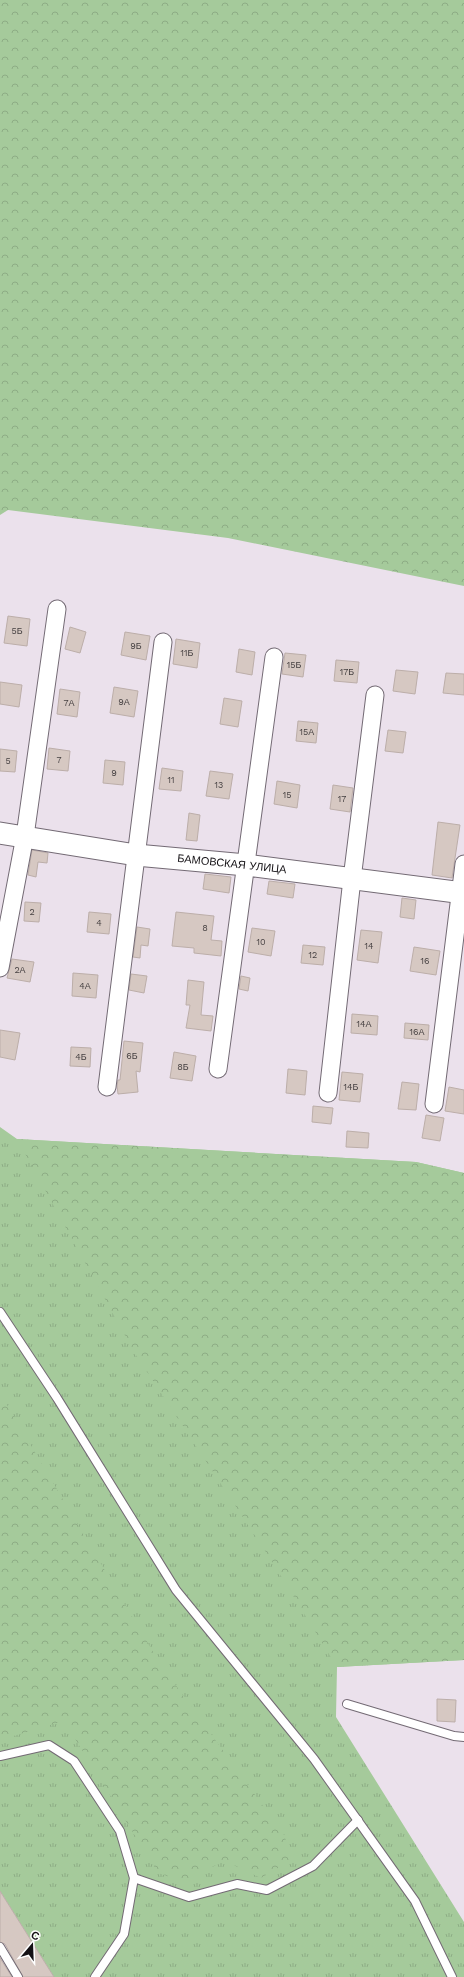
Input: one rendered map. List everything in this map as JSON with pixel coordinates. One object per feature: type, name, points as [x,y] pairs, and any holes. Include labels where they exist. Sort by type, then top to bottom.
[{"type":"street","points":[[0,968],[25,836],[57,609]]},
{"type":"street","points":[[107,1087],[163,642]]},
{"type":"street","points":[[218,1069],[274,657]]},
{"type":"street","points":[[328,1093],[352,878],[376,695]]},
{"type":"street","name":"БАМОВСКАЯ УЛИЦА","points":[[0,833],[136,855],[246,865],[462,892]]},
{"type":"street","points":[[434,1104],[462,892],[464,864]]},
{"type":"lane","points":[[0,1312],[57,1398],[176,1590],[314,1759],[415,1901],[452,1977]]},
{"type":"lane","points":[[347,1704],[454,1736],[464,1737]]},
{"type":"lane","points":[[0,1756],[49,1745],[74,1761],[120,1831],[134,1878],[124,1934],[95,1977]]},
{"type":"lane","points":[[134,1878],[189,1897],[238,1884],[266,1890],[313,1866],[358,1820]]},
{"type":"lane","points":[[0,1947],[18,1977]]},
{"type":"green space","points":[[0,0],[464,0],[464,586],[228,538],[8,510],[0,515]]},
{"type":"green space","points":[[0,1127],[17,1139],[416,1162],[464,1173],[464,1660],[337,1667],[336,1717],[464,1922],[464,1977],[54,1977],[0,1891]]},
{"type":"green space","points":[[17,1139],[416,1162],[464,1173],[464,1660],[337,1667],[273,1563],[134,1352]]},
{"type":"green space","points":[[0,1393],[159,1662],[284,1835],[293,1859],[261,1878],[225,1861],[182,1881],[158,1873],[64,1721],[0,1740]]},
{"type":"building","points":[[8,616],[30,619],[27,646],[4,643]]},
{"type":"building","points":[[70,627],[86,632],[80,653],[65,649]]},
{"type":"building","points":[[125,632],[150,636],[146,660],[121,655]]},
{"type":"building","points":[[176,639],[200,643],[197,668],[173,664]]},
{"type":"building","points":[[239,649],[255,652],[252,675],[236,672]]},
{"type":"building","points":[[285,653],[306,655],[303,677],[282,674]]},
{"type":"building","points":[[336,660],[359,662],[357,683],[334,681]]},
{"type":"building","points":[[396,670],[418,672],[415,694],[393,691]]},
{"type":"building","points":[[446,673],[464,674],[464,695],[443,693]]},
{"type":"building","points":[[0,682],[22,685],[19,707],[0,704]]},
{"type":"building","points":[[114,687],[138,691],[134,717],[110,713]]},
{"type":"building","points":[[60,689],[80,692],[77,717],[57,714]]},
{"type":"building","points":[[224,698],[242,701],[238,727],[220,724]]},
{"type":"building","points":[[298,721],[318,723],[316,743],[296,741]]},
{"type":"building","points":[[388,730],[406,732],[403,753],[385,751]]},
{"type":"building","points":[[49,748],[70,751],[68,771],[47,769]]},
{"type":"building","points":[[0,749],[17,751],[15,772],[0,771]]},
{"type":"building","points":[[105,760],[125,762],[123,785],[103,783]]},
{"type":"building","points":[[162,768],[183,771],[181,791],[159,789]]},
{"type":"building","points":[[210,771],[233,774],[229,799],[206,796]]},
{"type":"building","points":[[277,781],[300,785],[297,808],[274,804]]},
{"type":"building","points":[[333,785],[353,788],[350,812],[330,809]]},
{"type":"building","points":[[189,813],[200,815],[197,841],[186,840]]},
{"type":"building","points":[[438,822],[460,825],[452,878],[432,875]]},
{"type":"building","points":[[32,850],[48,853],[47,863],[38,862],[36,877],[28,875]]},
{"type":"building","points":[[205,874],[231,877],[229,893],[203,889]]},
{"type":"building","points":[[269,881],[295,884],[293,898],[267,894]]},
{"type":"building","points":[[402,898],[416,900],[414,919],[400,917]]},
{"type":"building","points":[[25,902],[41,903],[39,922],[24,921]]},
{"type":"building","points":[[89,912],[111,914],[109,934],[87,932]]},
{"type":"building","points":[[176,912],[214,916],[211,940],[222,941],[221,956],[194,953],[194,948],[172,946]]},
{"type":"building","points":[[137,927],[150,929],[148,946],[141,945],[140,958],[133,957]]},
{"type":"building","points":[[252,928],[275,931],[271,956],[248,952]]},
{"type":"building","points":[[361,930],[382,932],[378,963],[357,960]]},
{"type":"building","points":[[303,945],[325,947],[323,965],[301,963]]},
{"type":"building","points":[[414,947],[440,951],[436,975],[410,971]]},
{"type":"building","points":[[12,959],[34,962],[30,982],[7,978]]},
{"type":"building","points":[[73,973],[98,975],[96,998],[72,996]]},
{"type":"building","points":[[131,974],[147,976],[144,993],[129,990]]},
{"type":"building","points":[[241,976],[250,978],[248,991],[239,989]]},
{"type":"building","points":[[188,980],[204,982],[201,1015],[213,1016],[211,1031],[186,1028],[190,1005],[186,1005]]},
{"type":"building","points":[[352,1014],[378,1016],[377,1035],[351,1033]]},
{"type":"building","points":[[405,1023],[429,1025],[428,1040],[404,1038]]},
{"type":"building","points":[[0,1030],[20,1033],[15,1060],[0,1057]]},
{"type":"building","points":[[124,1041],[143,1043],[140,1072],[136,1071],[138,1092],[118,1094],[117,1086],[118,1080],[120,1080]]},
{"type":"building","points":[[71,1047],[91,1048],[90,1067],[70,1066]]},
{"type":"building","points":[[174,1052],[196,1056],[192,1081],[170,1078]]},
{"type":"building","points":[[288,1069],[307,1071],[305,1095],[286,1093]]},
{"type":"building","points":[[342,1072],[363,1074],[360,1102],[339,1100]]},
{"type":"building","points":[[402,1082],[419,1084],[416,1110],[398,1109]]},
{"type":"building","points":[[449,1087],[464,1090],[464,1114],[445,1111]]},
{"type":"building","points":[[313,1106],[333,1108],[331,1124],[312,1122]]},
{"type":"building","points":[[426,1115],[444,1118],[440,1141],[422,1138]]},
{"type":"building","points":[[347,1131],[369,1133],[368,1148],[346,1147]]},
{"type":"building","points":[[437,1699],[456,1700],[455,1722],[437,1721]]},
{"type":"building","points":[[0,1891],[54,1977],[23,1977],[5,1944],[0,1942]]},
{"type":"building","points":[[0,1958],[12,1977],[0,1977]]}]
